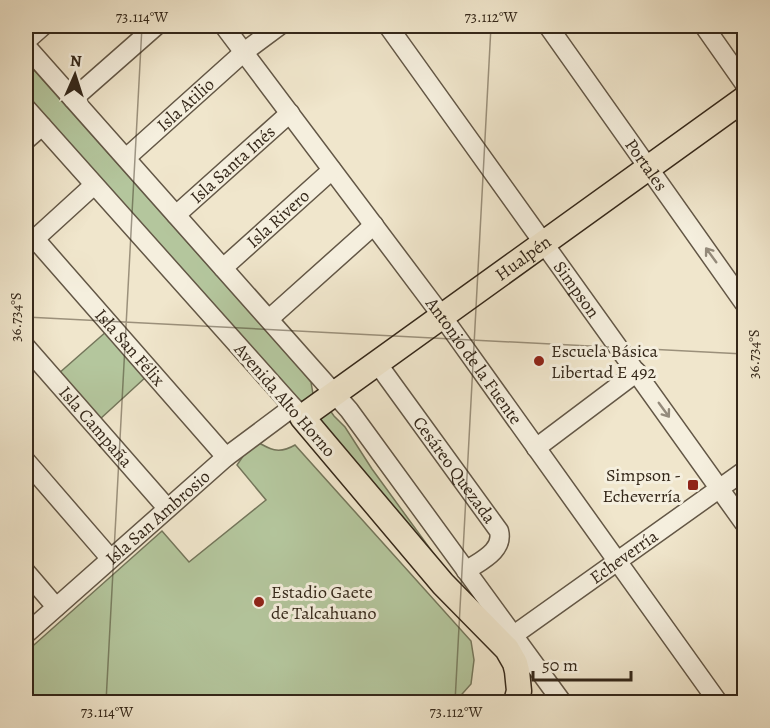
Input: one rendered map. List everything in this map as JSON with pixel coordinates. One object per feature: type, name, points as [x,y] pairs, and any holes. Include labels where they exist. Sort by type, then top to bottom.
[{"type":"main road","name":"Hualpén","points":[[297,412],[335,393],[744,99]]},
{"type":"main road","name":"Avenida Alto Horno","points":[[297,412],[443,584],[508,640],[517,671],[519,691],[516,702]]},
{"type":"street","points":[[26,41],[43,26]]},
{"type":"street","points":[[73,99],[156,26]]},
{"type":"street","name":"Antonio de la Fuente","points":[[224,26],[442,316],[718,702]]},
{"type":"street","name":"Isla Atilio","points":[[126,158],[244,52],[279,26]]},
{"type":"street","name":"Simpson","points":[[388,26],[744,523]]},
{"type":"street","name":"Portales","points":[[548,26],[744,303]]},
{"type":"street","points":[[704,26],[744,83]]},
{"type":"street","name":"Avenida Alto Horno","points":[[26,46],[349,410],[466,571],[508,640]]},
{"type":"street","name":"Avenida Alto Horno","points":[[26,108],[297,412]]},
{"type":"street","name":"Isla Santa Inés","points":[[176,215],[290,113]]},
{"type":"street","points":[[26,140],[42,126]]},
{"type":"street","name":"Isla Rivero","points":[[223,267],[332,170]]},
{"type":"street","points":[[30,243],[94,185]]},
{"type":"street","points":[[269,319],[374,225]]},
{"type":"street","name":"Isla San Félix","points":[[30,243],[226,456]]},
{"type":"street","name":"Isla Campaña","points":[[26,347],[167,508]]},
{"type":"street","name":"Cesáreo Quezada","points":[[377,363],[500,531],[501,540],[497,548],[466,571]]},
{"type":"street","points":[[536,448],[637,372]]},
{"type":"street","name":"Isla San Ambrosio","points":[[26,634],[226,456],[297,412]]},
{"type":"street","points":[[26,461],[110,558]]},
{"type":"street","name":"Echeverría","points":[[508,640],[744,471]]},
{"type":"street","points":[[26,572],[56,606]]},
{"type":"street","points":[[508,640],[562,702]]},
{"type":"green space","points":[[26,61],[302,371],[311,382],[313,394],[311,396],[303,401],[295,401],[26,101]]},
{"type":"green space","points":[[107,331],[147,376],[99,420],[58,374]]},
{"type":"green space","points":[[324,402],[345,427],[372,469],[463,594],[321,422],[320,416]]},
{"type":"green space","name":"Estadio Gaete de Talcahuano","points":[[254,440],[274,450],[284,450],[295,445],[471,641],[474,660],[471,684],[455,702],[26,702],[26,652],[162,531],[189,562],[266,500],[237,465]]},
{"type":"place","name":"Escuela Básica Libertad E 492","points":[[539,361]]},
{"type":"place","name":"Simpson - Echeverría","points":[[693,485]]},
{"type":"place","name":"Estadio Gaete de Talcahuano","points":[[259,602]]}]
